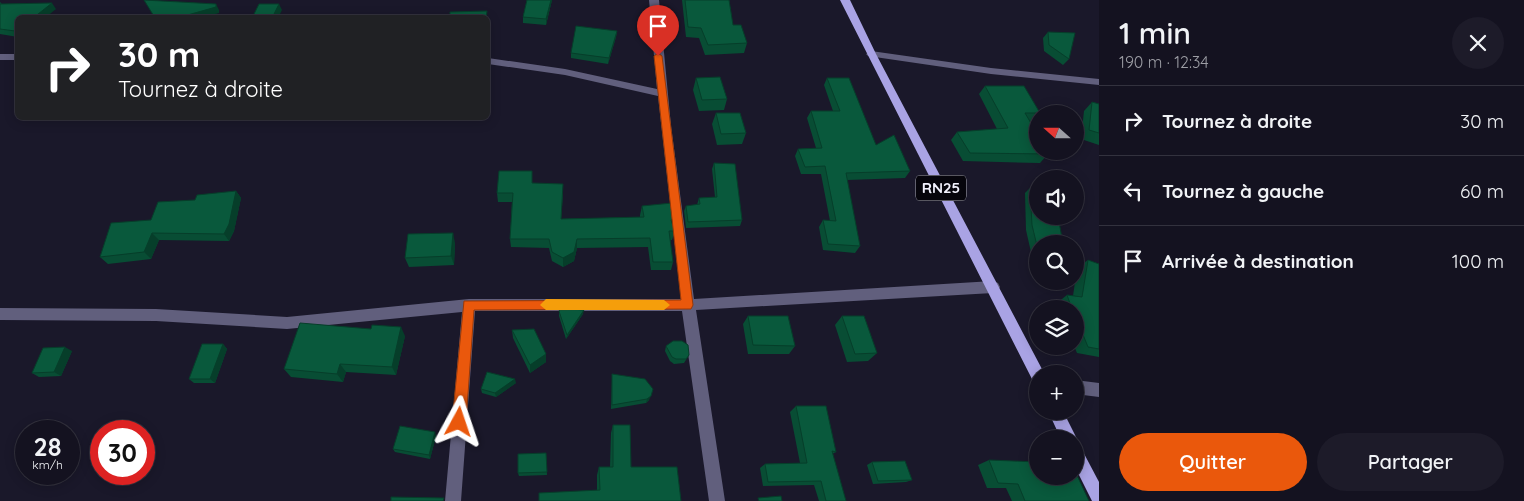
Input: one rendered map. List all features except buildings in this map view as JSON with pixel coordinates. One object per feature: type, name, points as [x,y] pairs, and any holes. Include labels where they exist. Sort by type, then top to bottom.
[{"type":"main road","name":"RN25","points":[[845,0],[871,54],[1032,365]]},
{"type":"main road","points":[[1084,469],[1099,499]]},
{"type":"street","points":[[654,0],[661,93],[687,305],[717,501]]},
{"type":"street","points":[[871,54],[991,71],[1099,82]]},
{"type":"street","points":[[0,58],[15,57]]},
{"type":"street","points":[[490,60],[565,72],[661,93]]},
{"type":"street","points":[[0,314],[156,315],[287,323],[468,304],[687,305],[993,287]]},
{"type":"street","points":[[452,501],[468,304]]},
{"type":"street","points":[[1084,388],[1099,390]]},
{"type":"slow traffic","points":[[546,305],[664,305]]},
{"type":"route","points":[[459,422],[468,304],[687,305],[665,131],[658,56]]}]
